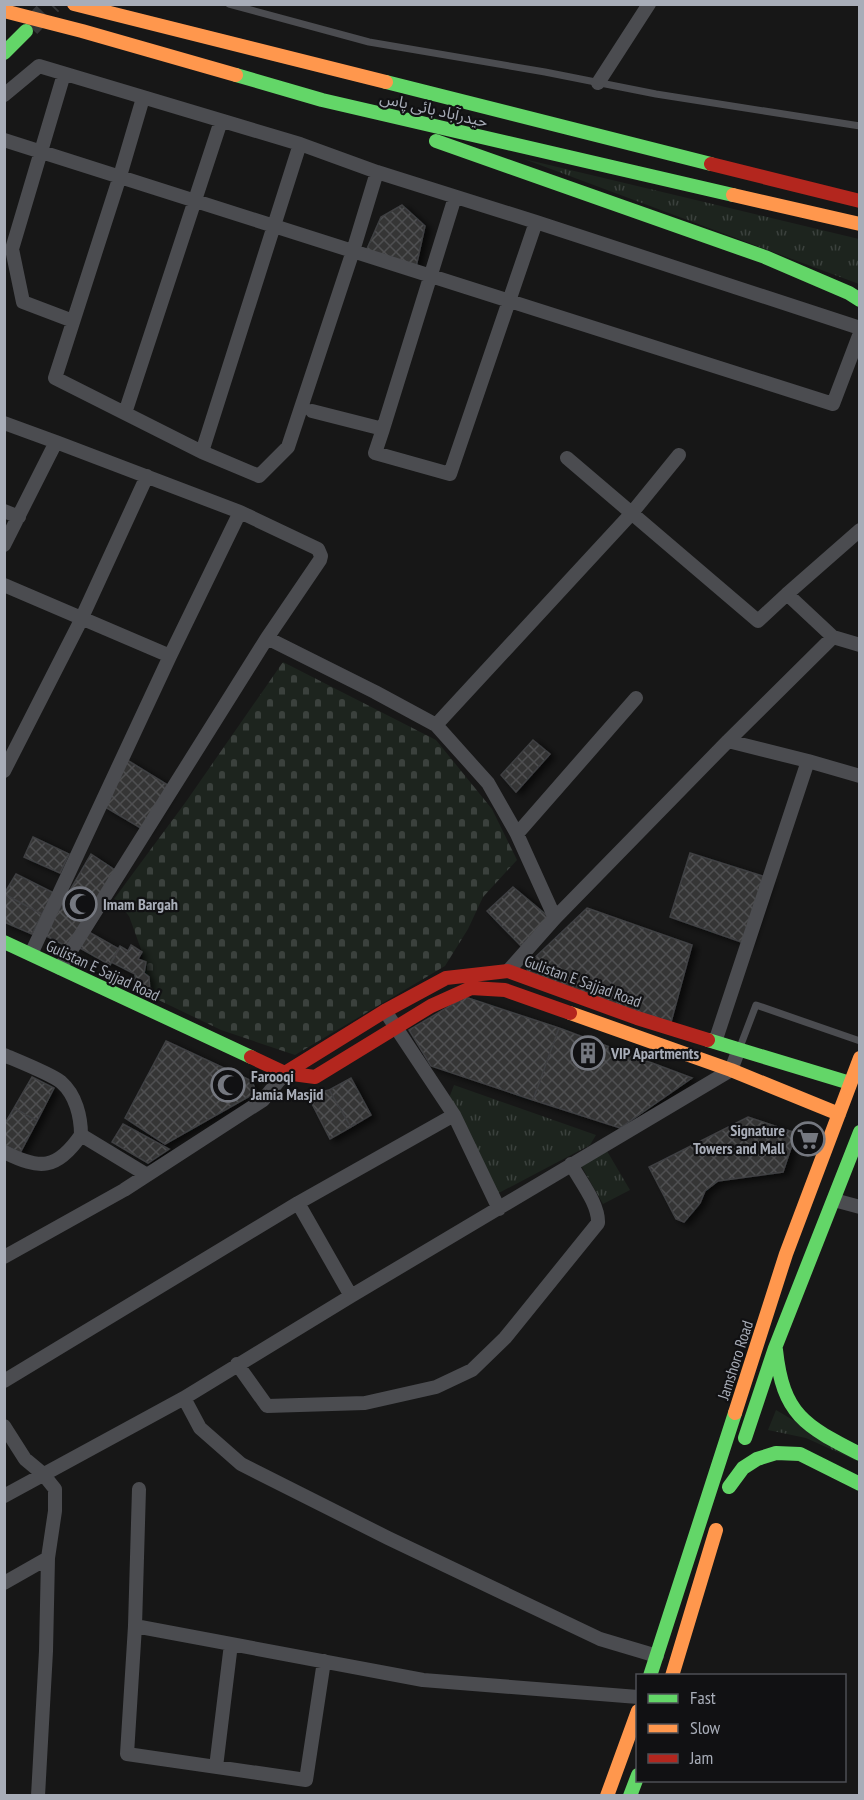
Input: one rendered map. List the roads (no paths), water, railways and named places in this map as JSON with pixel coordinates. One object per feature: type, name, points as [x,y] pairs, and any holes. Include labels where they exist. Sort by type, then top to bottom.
[{"type":"main road","name":"حیدرآباد بائی پاس","points":[[74,4],[860,201]]},
{"type":"main road","name":"حیدرآباد بائی پاس","points":[[4,11],[322,100],[860,224]]},
{"type":"main road","points":[[4,53],[26,31]]},
{"type":"main road","points":[[322,100],[765,257],[849,293],[860,300]]},
{"type":"main road","name":"Gulistan E Sajjad Road","points":[[4,942],[285,1073],[315,1077],[431,1006],[471,988],[505,990],[731,1070],[839,1114]]},
{"type":"main road","name":"Gulistan E Sajjad Road","points":[[285,1073],[385,1011],[446,978],[508,971],[637,1018],[850,1083]]},
{"type":"main road","name":"Jamshoro Road","points":[[651,1674],[786,1254],[860,1058]]},
{"type":"main road","points":[[860,1132],[776,1348],[727,1492],[743,1468],[757,1459],[776,1453],[800,1454],[860,1484]]},
{"type":"main road","points":[[776,1348],[777,1376],[787,1400],[800,1418],[815,1431],[860,1454]]},
{"type":"main road","points":[[673,1674],[719,1519]]},
{"type":"main road","points":[[607,1796],[636,1716]]},
{"type":"main road","points":[[630,1796],[636,1780]]},
{"type":"street","points":[[598,83],[649,4]]},
{"type":"street","points":[[4,95],[39,66],[300,144],[377,172],[860,328]]},
{"type":"street","points":[[64,74],[12,249],[23,302],[73,321]]},
{"type":"street","points":[[143,98],[55,378],[202,452],[259,476],[288,447],[377,172]]},
{"type":"street","points":[[125,413],[221,121]]},
{"type":"street","points":[[4,140],[833,404],[860,333]]},
{"type":"street","points":[[202,452],[300,144]]},
{"type":"street","points":[[455,196],[432,276],[375,453],[450,474],[536,222]]},
{"type":"street","points":[[312,411],[383,429]]},
{"type":"street","points":[[4,423],[240,513],[318,549],[321,556],[60,968]]},
{"type":"street","points":[[4,545],[56,442]]},
{"type":"street","points":[[436,725],[631,514],[679,455]]},
{"type":"street","points":[[567,458],[758,621],[860,530]]},
{"type":"street","points":[[4,771],[82,618],[147,476]]},
{"type":"street","points":[[4,511],[19,517]]},
{"type":"street","points":[[31,954],[170,656],[240,513]]},
{"type":"street","points":[[4,585],[170,656]]},
{"type":"street","points":[[787,594],[833,637],[860,645]]},
{"type":"street","points":[[508,971],[555,918],[833,637]]},
{"type":"street","points":[[267,638],[436,725],[488,783],[517,834],[555,918]]},
{"type":"street","points":[[517,834],[636,698]]},
{"type":"street","points":[[728,741],[808,760],[860,776]]},
{"type":"street","points":[[715,1042],[808,760]]},
{"type":"street","points":[[385,1011],[454,1115],[499,1209]]},
{"type":"street","points":[[4,1496],[184,1398],[237,1364],[731,1070],[739,1049]]},
{"type":"street","points":[[4,1055],[61,1082],[78,1108],[81,1122],[81,1135],[71,1149],[56,1161],[41,1164],[26,1163],[4,1152]]},
{"type":"street","points":[[7,1253],[147,1175],[263,1100],[285,1073]]},
{"type":"street","points":[[4,1381],[298,1203],[454,1115]]},
{"type":"street","points":[[81,1135],[147,1175]]},
{"type":"street","points":[[237,1364],[267,1406],[365,1403],[436,1387],[472,1370],[505,1338],[598,1223],[594,1206],[571,1164]]},
{"type":"street","points":[[834,1200],[860,1207]]},
{"type":"street","points":[[298,1203],[351,1296]]},
{"type":"street","points":[[184,1398],[200,1428],[241,1464],[388,1538],[600,1639],[657,1656]]},
{"type":"street","points":[[4,1426],[25,1459],[43,1474],[55,1489],[55,1511],[48,1558],[46,1651],[38,1796]]},
{"type":"street","points":[[139,1489],[135,1626],[127,1754],[306,1780],[324,1661]]},
{"type":"street","points":[[4,1583],[48,1558]]},
{"type":"street","points":[[135,1626],[423,1680],[636,1697]]},
{"type":"street","points":[[216,1767],[231,1644]]},
{"type":"lane","points":[[229,4],[369,42],[656,94],[860,126]]},
{"type":"lane","points":[[739,1049],[756,1005],[860,1041]]},
{"type":"tunnel","points":[[30,27],[52,4]]},
{"type":"place","name":"Imam Bargah","points":[[80,904]]},
{"type":"place","name":"VIP Apartments","points":[[588,1053]]},
{"type":"place","name":"Farooqi Jamia Masjid","points":[[228,1085]]},
{"type":"place","name":"Signature Towers and Mall","points":[[808,1139]]}]
